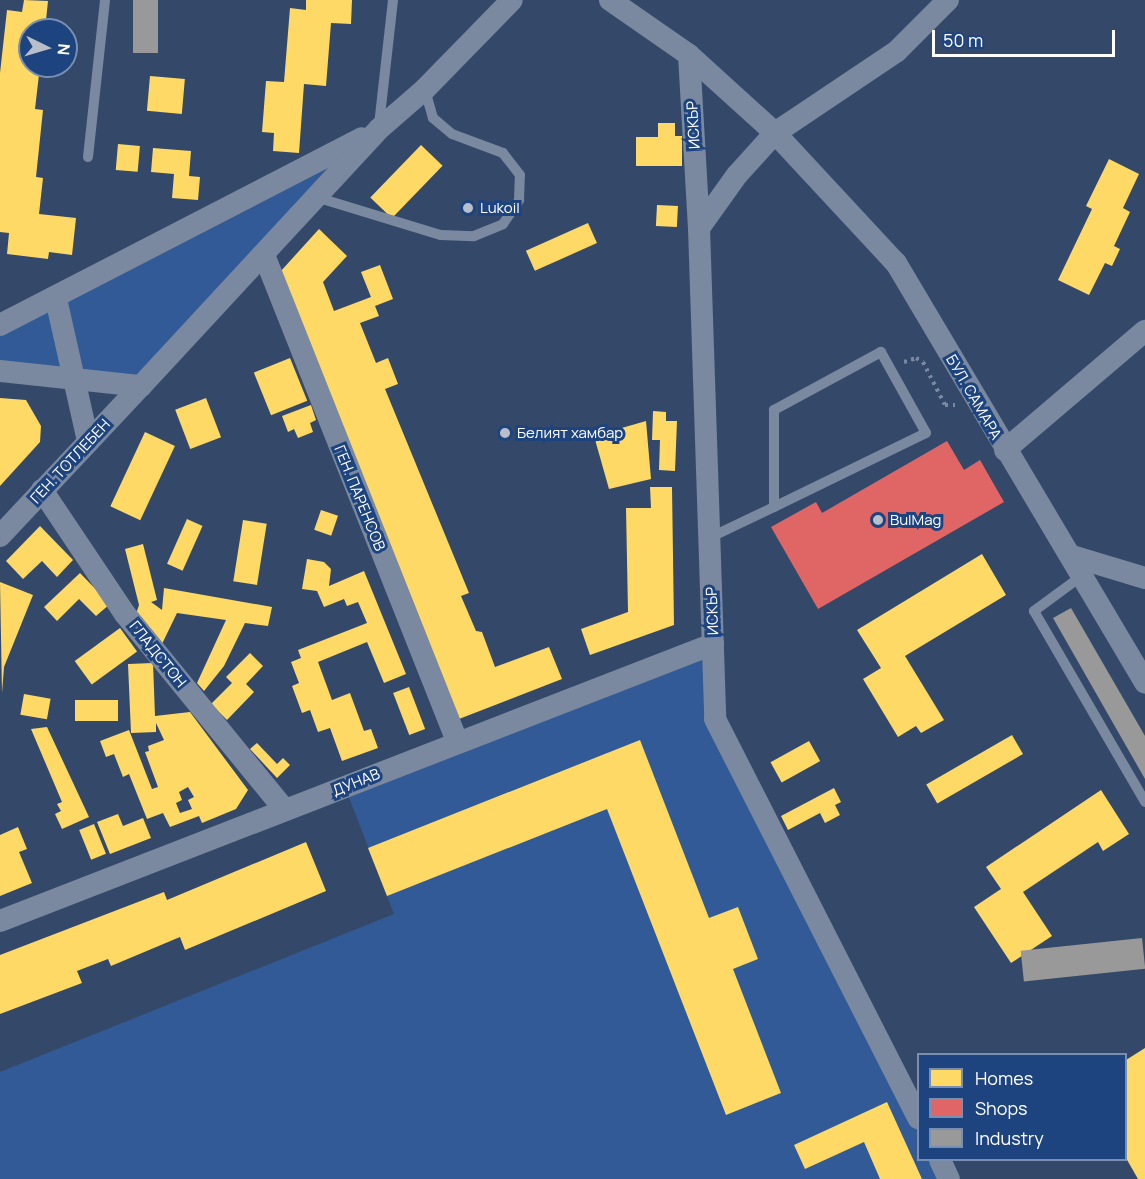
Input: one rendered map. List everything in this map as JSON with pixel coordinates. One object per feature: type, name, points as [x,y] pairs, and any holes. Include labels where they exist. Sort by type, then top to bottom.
[{"type":"street","points":[[0,325],[56,299],[379,129],[425,89],[512,0]]},
{"type":"street","name":"БУЛ. САМАРА","points":[[610,0],[689,55],[775,133],[896,263],[1005,450],[1078,565],[1145,683]]},
{"type":"street","points":[[699,228],[737,175],[775,133],[897,51],[948,0]]},
{"type":"street","name":"ИСКЪР","points":[[689,55],[699,228],[716,719],[917,1116]]},
{"type":"street","name":"ГЕН. ТОТЛЕБЕН","points":[[0,536],[319,198],[379,129]]},
{"type":"street","name":"ГЕН. ПАРЕНСОВ","points":[[264,255],[457,741]]},
{"type":"street","points":[[56,299],[88,441]]},
{"type":"street","points":[[1005,450],[1145,331]]},
{"type":"street","points":[[0,371],[141,386]]},
{"type":"street","name":"ГЛАДСТОН","points":[[42,490],[125,614],[285,810]]},
{"type":"street","points":[[1078,565],[1145,578]]},
{"type":"street","name":"ДУНАВ","points":[[0,921],[457,741],[713,644]]},
{"type":"street","points":[[941,1161],[950,1179]]},
{"type":"lane","points":[[88,157],[105,0]]},
{"type":"lane","points":[[379,129],[393,0]]},
{"type":"lane","points":[[319,198],[441,234],[474,236],[503,224],[519,200],[520,175],[502,153],[452,134],[433,118],[425,89]]},
{"type":"lane","points":[[709,538],[774,507],[926,433],[880,352],[774,410],[774,507]]},
{"type":"lane","points":[[1078,565],[1034,610],[1145,802]]},
{"type":"path","points":[[891,370],[916,358],[923,362],[945,405],[953,406],[974,396]]},
{"type":"shaded area","points":[[379,129],[141,386],[0,371],[0,325]]},
{"type":"shaded area","points":[[713,644],[715,719],[917,1116],[917,1161],[940,1161],[949,1179],[0,1179],[0,1072],[394,914],[345,787]]},
{"type":"building: Homes","points":[[24,0],[48,1],[46,18],[18,18],[18,78],[39,78],[35,109],[43,110],[36,177],[43,178],[39,214],[76,218],[72,255],[49,252],[48,259],[7,254],[9,233],[0,232],[0,73],[7,10],[22,12]]},
{"type":"building: Homes","points":[[306,0],[352,0],[351,24],[331,23],[326,86],[304,84],[299,153],[273,151],[274,133],[262,132],[266,81],[284,82],[290,8],[306,10]]},
{"type":"building: Homes","points":[[150,76],[185,79],[182,114],[147,111]]},
{"type":"building: Homes","points":[[658,123],[675,123],[675,136],[682,136],[682,166],[636,166],[636,137],[658,137]]},
{"type":"building: Homes","points":[[118,144],[140,146],[138,172],[116,170]]},
{"type":"building: Homes","points":[[421,145],[443,166],[392,218],[370,198]]},
{"type":"building: Homes","points":[[153,148],[191,151],[189,176],[200,177],[198,200],[172,198],[174,174],[151,172]]},
{"type":"building: Homes","points":[[1109,159],[1139,174],[1123,208],[1130,212],[1114,246],[1120,249],[1112,266],[1105,263],[1089,295],[1058,280],[1092,209],[1086,206]]},
{"type":"building: Homes","points":[[657,205],[678,206],[677,227],[656,226]]},
{"type":"building: Homes","points":[[588,223],[597,243],[535,271],[526,251]]},
{"type":"building: Homes","points":[[319,229],[347,256],[323,282],[334,311],[371,297],[361,272],[380,265],[393,299],[375,306],[379,316],[360,323],[376,363],[388,358],[398,384],[385,389],[469,593],[461,596],[476,631],[482,632],[495,667],[549,647],[562,679],[459,719],[280,272]]},
{"type":"building: Homes","points":[[290,358],[307,401],[271,415],[254,373]]},
{"type":"building: Homes","points":[[0,398],[26,400],[41,426],[40,442],[0,486]]},
{"type":"building: Homes","points":[[206,398],[221,437],[190,449],[175,410]]},
{"type":"building: Homes","points":[[311,405],[316,420],[310,423],[313,432],[298,438],[294,429],[288,432],[282,416]]},
{"type":"building: Homes","points":[[653,411],[666,412],[666,421],[677,421],[675,471],[659,470],[660,440],[652,440]]},
{"type":"building: Homes","points":[[646,421],[651,479],[609,489],[594,436]]},
{"type":"building: Homes","points":[[145,432],[175,446],[140,520],[110,506]]},
{"type":"building: Homes","points":[[650,487],[672,487],[674,625],[590,655],[581,629],[628,612],[626,508],[651,508]]},
{"type":"building: Homes","points":[[321,510],[338,516],[331,536],[314,530]]},
{"type":"building: Homes","points":[[187,519],[203,526],[183,571],[167,564]]},
{"type":"building: Homes","points":[[243,520],[267,524],[257,585],[233,581]]},
{"type":"building: Homes","points":[[40,526],[73,560],[57,577],[42,561],[23,579],[6,561]]},
{"type":"building: Homes","points":[[143,544],[157,600],[151,602],[162,610],[164,588],[272,607],[268,626],[245,623],[224,666],[204,691],[197,683],[226,620],[177,613],[161,646],[136,614],[139,605],[125,549]]},
{"type":"building: Homes","points":[[982,554],[1006,595],[905,656],[944,720],[921,733],[916,726],[898,737],[863,679],[881,668],[857,630]]},
{"type":"building: Homes","points":[[307,559],[324,562],[331,569],[329,586],[364,571],[406,674],[384,683],[367,642],[318,662],[332,700],[350,693],[364,731],[371,729],[378,748],[342,761],[330,728],[318,732],[310,710],[302,713],[292,686],[299,683],[291,662],[301,658],[298,650],[367,623],[358,602],[347,606],[344,599],[324,607],[317,591],[302,589]]},
{"type":"building: Homes","points":[[80,573],[110,604],[96,616],[79,599],[57,621],[44,607]]},
{"type":"building: Homes","points":[[0,582],[33,595],[4,667],[2,693]]},
{"type":"building: Homes","points":[[120,628],[137,651],[92,684],[75,661]]},
{"type":"building: Homes","points":[[250,653],[263,666],[246,684],[254,692],[227,720],[211,704],[232,683],[226,677]]},
{"type":"building: Homes","points":[[153,663],[155,716],[190,712],[248,790],[236,809],[202,823],[199,816],[170,827],[163,813],[147,819],[129,774],[123,777],[114,754],[106,757],[100,741],[129,730],[152,789],[158,787],[145,752],[149,751],[148,746],[164,740],[156,723],[156,732],[131,733],[128,664]],"holes":[[[188,787],[194,797],[188,800],[192,809],[180,813],[176,803],[182,800],[179,792]]]},
{"type":"building: Homes","points":[[409,687],[425,729],[409,735],[393,693]]},
{"type":"building: Homes","points":[[24,694],[51,699],[47,719],[20,715]]},
{"type":"building: Homes","points":[[75,700],[118,700],[118,721],[75,721]]},
{"type":"building: Homes","points":[[47,727],[89,817],[62,829],[55,814],[61,811],[57,804],[62,802],[31,729]]},
{"type":"building: Homes","points":[[1012,735],[1023,754],[937,804],[926,784]]},
{"type":"building: Homes","points":[[640,740],[709,918],[738,907],[758,959],[733,969],[781,1093],[726,1115],[607,809],[387,896],[368,848]]},
{"type":"building: Homes","points":[[809,741],[820,761],[782,782],[771,762]]},
{"type":"building: Homes","points":[[257,743],[277,764],[283,758],[290,765],[277,778],[250,749]]},
{"type":"building: Homes","points":[[834,788],[841,802],[835,805],[840,815],[825,823],[820,813],[788,830],[781,816]]},
{"type":"building: Homes","points":[[1101,790],[1129,834],[1103,851],[1098,842],[1023,892],[1052,936],[1011,963],[974,907],[1001,889],[986,867]]},
{"type":"building: Homes","points":[[118,814],[123,826],[143,818],[151,838],[110,854],[97,822]]},
{"type":"building: Homes","points":[[94,824],[106,854],[91,860],[79,830]]},
{"type":"building: Homes","points":[[18,827],[27,849],[19,852],[32,883],[0,896],[0,835]]},
{"type":"building: Homes","points":[[306,842],[326,891],[185,950],[180,937],[111,966],[108,959],[77,971],[82,983],[0,1014],[0,955],[164,892],[167,900]]},
{"type":"building: Homes","points":[[1145,1048],[1145,1179],[1138,1179],[1127,1160],[1127,1059]]},
{"type":"building: Homes","points":[[887,1102],[922,1179],[880,1179],[864,1142],[805,1169],[794,1145]]},
{"type":"building: Shops","name":"BulMag","points":[[947,441],[964,470],[980,460],[1004,502],[818,609],[771,527],[816,502],[822,513]]},
{"type":"building: Industry","points":[[133,0],[158,0],[158,53],[133,53]]},
{"type":"building: Industry","points":[[1071,608],[1145,736],[1145,779],[1053,618]]},
{"type":"building: Industry","points":[[1142,938],[1145,969],[1024,982],[1021,951]]},
{"type":"place","name":"Lukoil","points":[[468,208]]},
{"type":"place","name":"Белият хамбар","points":[[505,433]]},
{"type":"place","name":"BulMag","points":[[878,520]]}]
